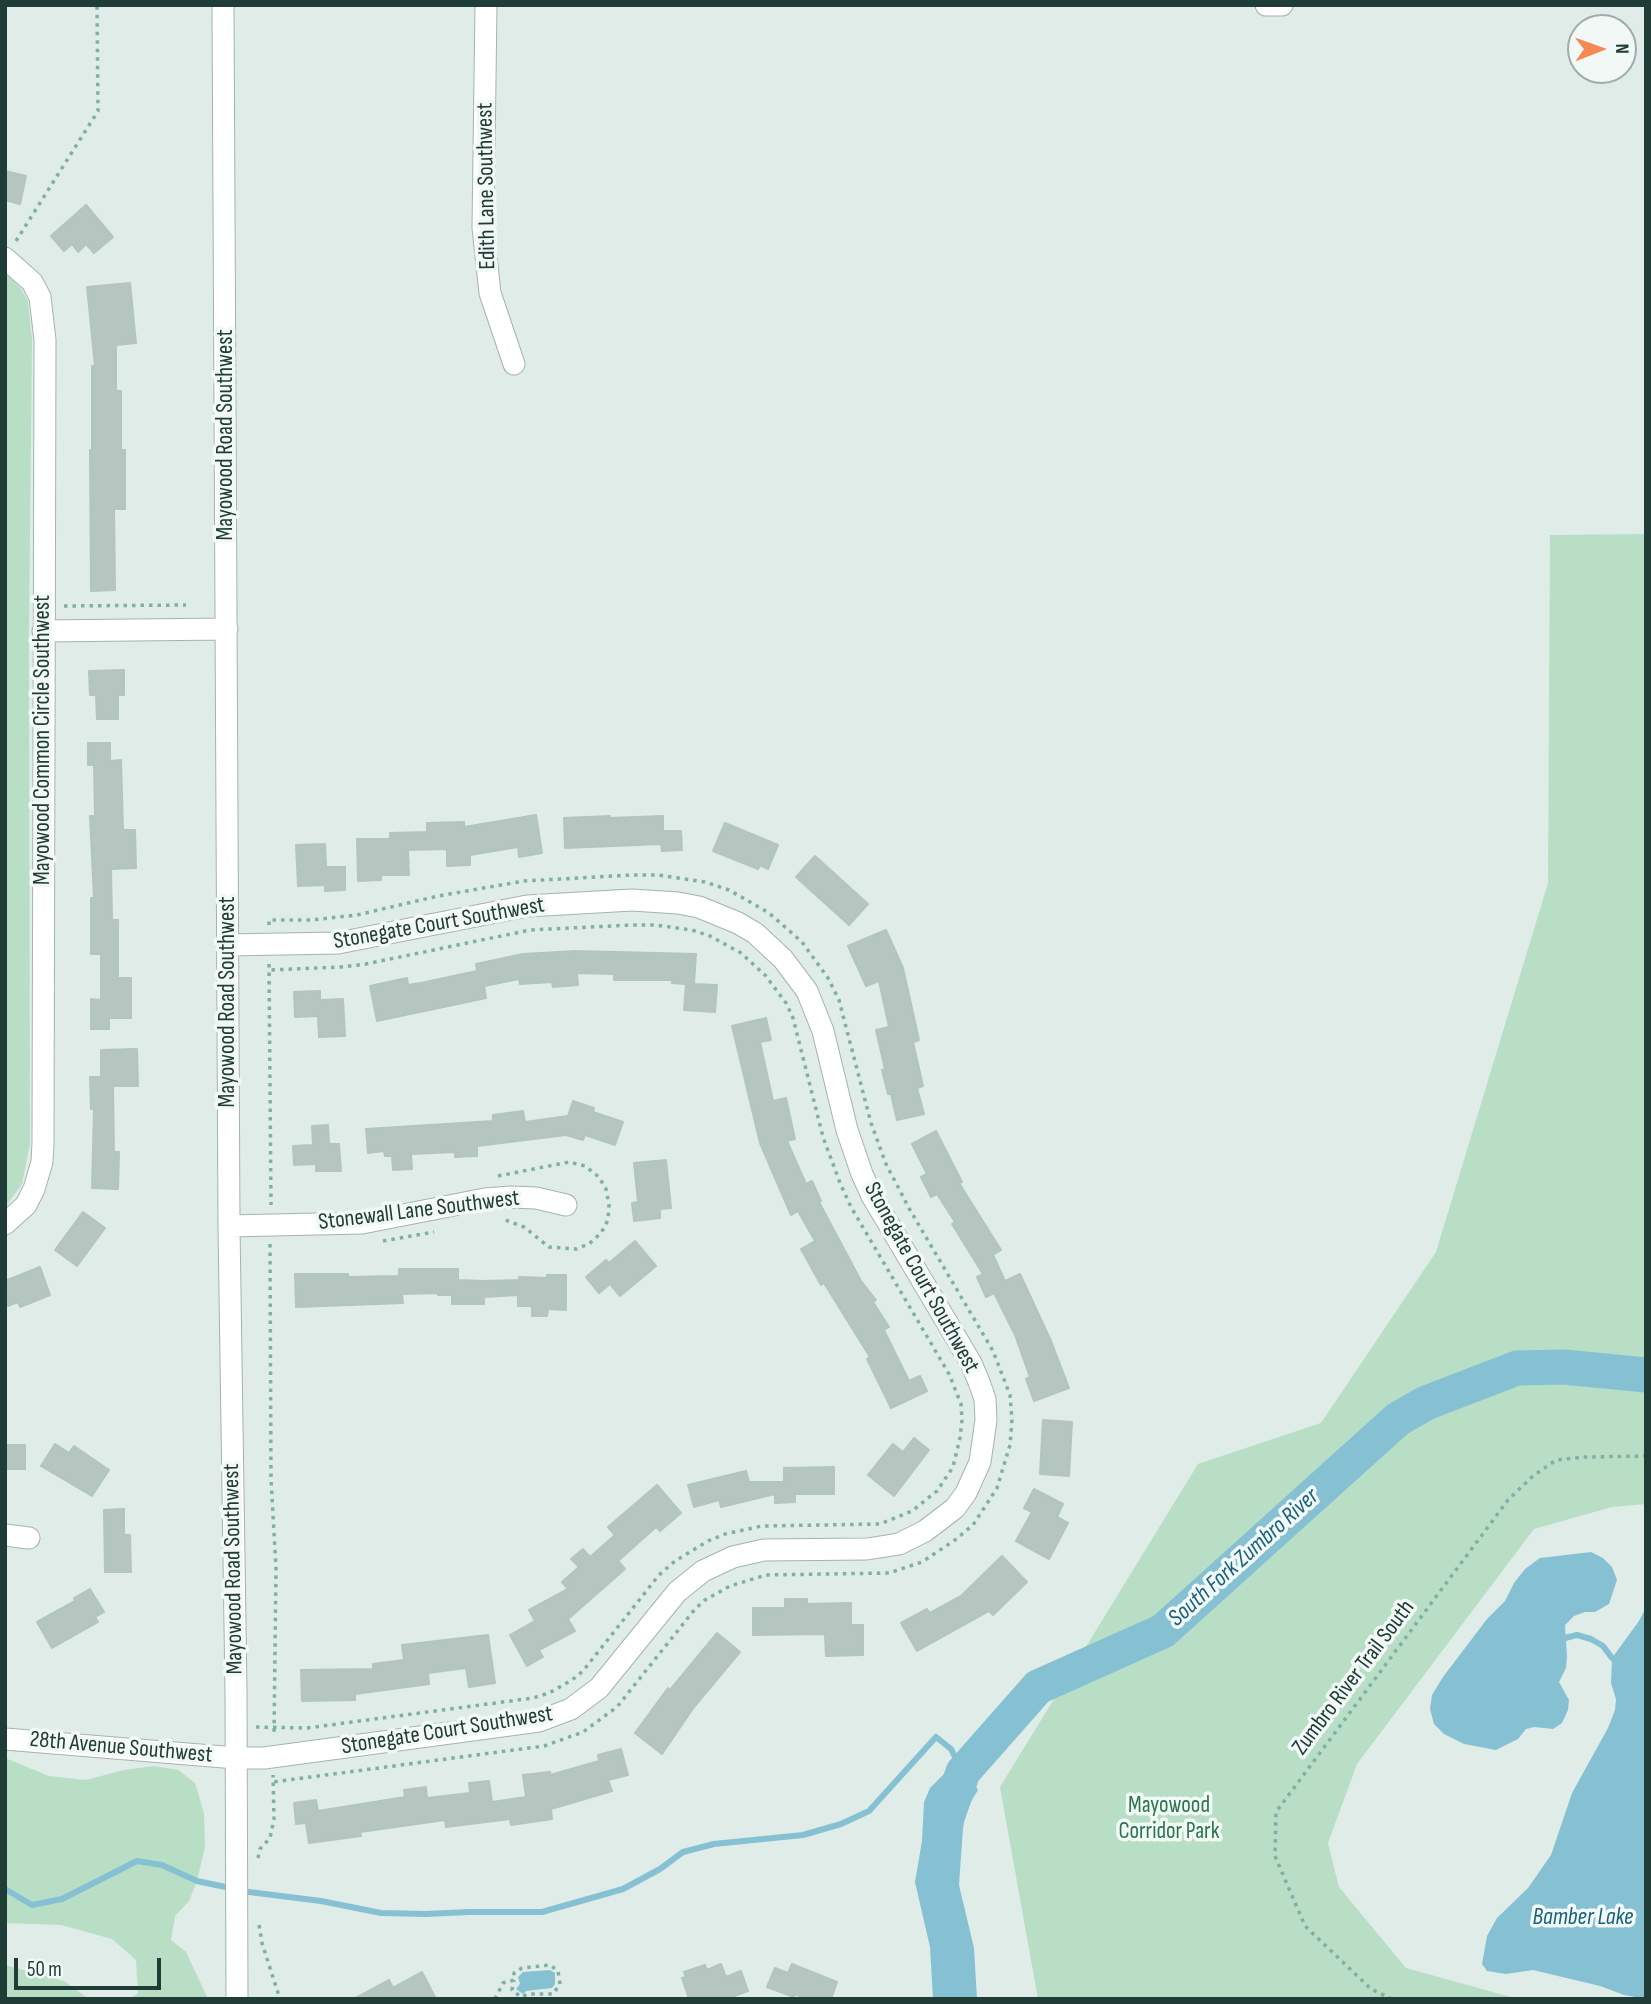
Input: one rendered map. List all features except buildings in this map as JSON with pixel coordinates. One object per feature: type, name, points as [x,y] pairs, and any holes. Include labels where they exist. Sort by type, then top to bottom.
[{"type":"street","name":"Mayowood Road Southwest","points":[[223,5],[227,945],[237,1999]]},
{"type":"street","name":"Edith Lane Southwest","points":[[486,5],[483,228],[490,293],[514,363]]},
{"type":"street","points":[[1266,5],[1282,5]]},
{"type":"street","name":"Mayowood Common Circle Southwest","points":[[5,1224],[26,1205],[34,1189],[42,1162],[43,1143],[44,316],[40,297],[32,282],[19,268],[11,250]]},
{"type":"street","points":[[43,631],[227,629]]},
{"type":"street","name":"Stonegate Court Southwest","points":[[227,945],[338,943],[491,911],[552,904],[632,900],[678,902],[699,907],[755,933],[783,959],[807,991],[819,1020],[847,1130],[862,1174],[971,1363],[985,1399],[986,1420],[980,1462],[966,1493],[955,1508],[925,1531],[885,1548],[764,1550],[719,1563],[690,1580],[677,1592],[600,1688],[586,1700],[557,1716],[539,1721],[264,1758],[236,1758]]},
{"type":"street","name":"Stonewall Lane Southwest","points":[[229,1226],[362,1223],[485,1199],[511,1197],[536,1198],[566,1205]]},
{"type":"street","points":[[5,1535],[29,1538]]},
{"type":"street","name":"28th Avenue Southwest","points":[[5,1739],[236,1758]]},
{"type":"path","points":[[11,250],[98,111],[97,5]]},
{"type":"path","points":[[62,606],[186,606]]},
{"type":"path","points":[[256,1864],[260,1849],[270,1838],[274,1819],[273,1782],[544,1746],[601,1721],[633,1689],[695,1609],[730,1586],[766,1575],[889,1573],[922,1562],[973,1525],[997,1488],[1010,1446],[1012,1420],[1010,1395],[993,1351],[909,1210],[886,1164],[871,1123],[839,1000],[828,978],[802,942],[769,913],[729,890],[705,882],[682,877],[632,875],[524,881],[462,891],[357,915],[311,920],[269,920]]},
{"type":"path","points":[[270,1246],[271,1479],[276,1567],[274,1727],[307,1728],[533,1698],[549,1693],[583,1671],[659,1575],[675,1561],[708,1541],[725,1534],[762,1526],[880,1524],[912,1511],[937,1491],[953,1467],[960,1438],[961,1404],[949,1374],[851,1207],[840,1183],[823,1137],[793,1018],[771,982],[741,953],[710,936],[665,926],[530,930],[353,965],[269,970],[271,1205]]},
{"type":"path","name":"Zumbro River Trail South","points":[[1392,1999],[1371,1989],[1305,1926],[1275,1856],[1276,1812],[1508,1500],[1556,1460],[1646,1456]]},
{"type":"path","points":[[259,1925],[280,1999]]},
{"type":"path","points":[[551,1965],[558,1971],[560,1984],[553,1994],[528,1994],[521,1997],[512,1990],[514,1980],[514,1973],[522,1968],[551,1965]]},
{"type":"path","points":[[495,1999],[503,1983],[514,1980]]},
{"type":"green space","points":[[5,273],[21,289],[28,301],[32,340],[29,631],[30,1143],[22,1184],[5,1207]]},
{"type":"green space","name":"Mayowood Corridor Park","points":[[1646,534],[1646,1504],[1612,1507],[1534,1529],[1357,1764],[1328,1843],[1339,1887],[1406,1968],[1518,1999],[1038,1999],[1000,1787],[1198,1464],[1321,1423],[1436,1252],[1548,883],[1550,535]]},
{"type":"green space","points":[[5,1758],[49,1776],[86,1780],[124,1770],[154,1766],[178,1770],[195,1783],[204,1813],[205,1847],[189,1901],[175,1916],[171,1940],[186,1952],[208,1999],[131,1999],[138,1993],[136,1960],[112,1939],[61,1925],[5,1923]]},
{"type":"green space","points":[[5,1965],[64,1981],[89,1999],[5,1999]]},
{"type":"water","points":[[1591,1552],[1612,1567],[1617,1580],[1609,1604],[1595,1612],[1574,1616],[1565,1625],[1566,1668],[1559,1682],[1569,1700],[1562,1723],[1553,1729],[1526,1729],[1518,1739],[1496,1750],[1464,1744],[1444,1734],[1434,1724],[1430,1709],[1432,1695],[1487,1619],[1505,1601],[1525,1569],[1540,1558]]},
{"type":"water","name":"Bamber Lake","points":[[1646,1607],[1646,1999],[1533,1970],[1506,1974],[1487,1971],[1482,1964],[1487,1936],[1497,1918],[1528,1888],[1551,1855],[1572,1793],[1615,1710],[1616,1699],[1611,1683],[1612,1658]]},
{"type":"water","points":[[962,1763],[978,1790],[967,1808],[963,1828],[959,1885],[974,1948],[977,1999],[933,1999],[930,1947],[915,1882],[922,1841],[924,1802],[930,1788],[946,1772]]},
{"type":"water","points":[[550,1970],[555,1973],[555,1984],[552,1988],[526,1991],[523,1994],[516,1989],[520,1984],[518,1977],[523,1972]]},
{"type":"waterway","name":"South Fork Zumbro River","points":[[949,1812],[963,1772],[1038,1687],[1163,1631],[1398,1419],[1426,1403],[1517,1368],[1564,1367],[1646,1375]]},
{"type":"waterway","points":[[1565,1638],[1577,1635],[1591,1639],[1603,1646],[1612,1658]]},
{"type":"waterway","points":[[5,1889],[32,1905],[62,1899],[137,1861],[162,1865],[197,1881],[381,1913],[542,1912],[623,1889],[660,1869],[683,1852],[714,1844],[803,1835],[841,1824],[869,1811],[936,1737],[951,1749],[962,1771]]}]
